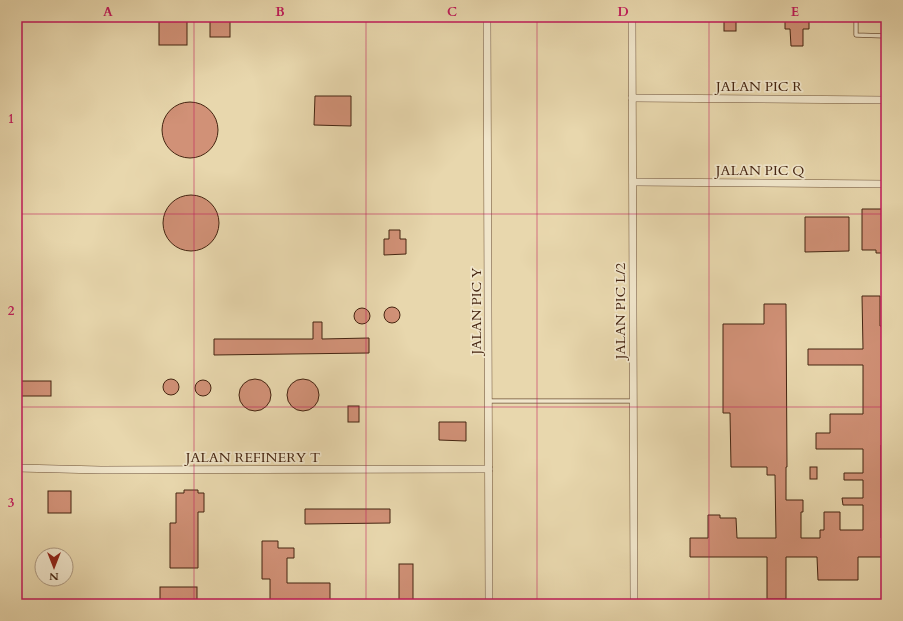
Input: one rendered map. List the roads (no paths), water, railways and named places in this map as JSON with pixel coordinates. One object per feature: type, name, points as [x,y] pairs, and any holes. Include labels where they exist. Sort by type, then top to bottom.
[{"type":"street","name":"JALAN PIC Y","points":[[488,17],[489,604]]},
{"type":"street","name":"JALAN PIC L/2","points":[[632,17],[634,604]]},
{"type":"street","name":"JALAN PIC R","points":[[632,98],[886,100]]},
{"type":"street","name":"JALAN PIC Q","points":[[633,182],[886,184]]},
{"type":"street","name":"JALAN REFINERY T","points":[[17,468],[101,470],[489,469]]},
{"type":"lane","points":[[856,17],[856,35],[886,36]]},
{"type":"lane","points":[[489,400],[633,402]]}]
